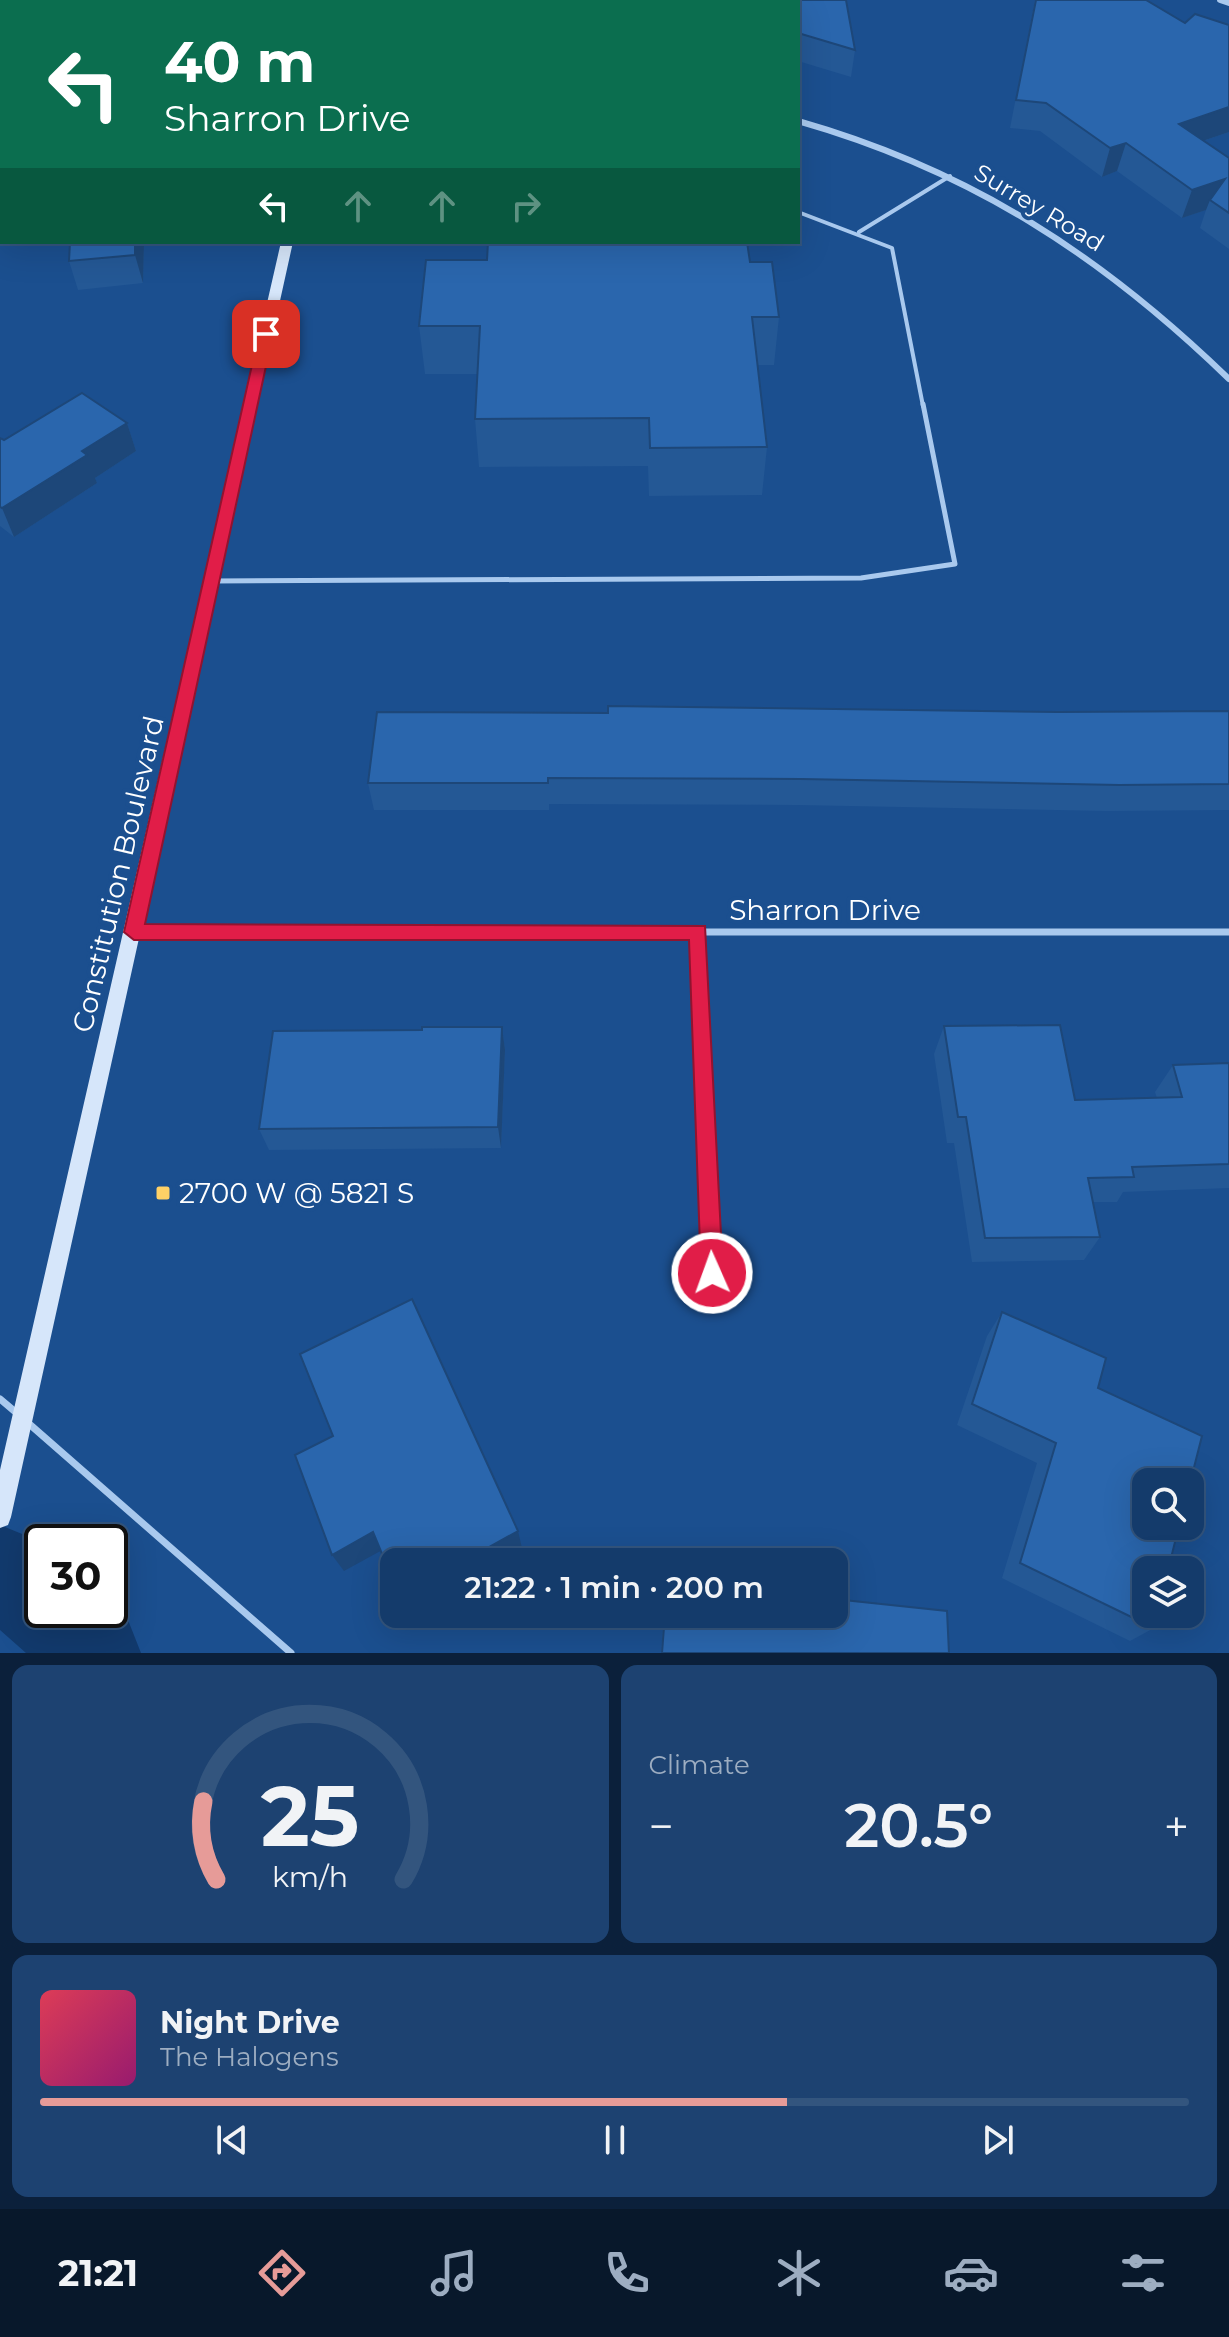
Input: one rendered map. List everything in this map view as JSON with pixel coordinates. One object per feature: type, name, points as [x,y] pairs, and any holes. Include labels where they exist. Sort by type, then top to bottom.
[{"type":"main road","name":"Constitution Boulevard","points":[[0,1517],[287,244]]},
{"type":"street","points":[[1220,0],[1229,3]]},
{"type":"street","name":"Surrey Road","points":[[800,122],[950,176],[1022,215],[1091,258],[1182,330],[1229,379]]},
{"type":"street","name":"Sharron Drive","points":[[134,932],[1229,932]]},
{"type":"street","points":[[699,932],[712,1273]]},
{"type":"lane","points":[[859,232],[950,176]]},
{"type":"lane","points":[[212,581],[861,578],[955,564],[892,248],[859,232],[800,213]]},
{"type":"lane","points":[[0,1399],[291,1653]]},
{"type":"building","points":[[800,0],[846,0],[855,50],[800,34]]},
{"type":"building","points":[[1036,0],[1146,0],[1185,23],[1195,14],[1229,25],[1229,107],[1179,124],[1229,158],[1229,213],[1210,200],[1225,179],[1192,190],[1126,143],[1110,148],[1046,103],[1016,100]]},
{"type":"building","points":[[70,244],[135,244],[135,255],[69,261]]},
{"type":"building","points":[[488,244],[747,244],[750,262],[772,262],[779,317],[752,317],[767,447],[650,448],[649,418],[475,419],[480,326],[419,326],[426,260],[487,260]]},
{"type":"building","points":[[82,393],[127,423],[82,451],[87,455],[0,507],[0,438],[4,440]]},
{"type":"building","points":[[608,706],[1229,711],[1229,784],[548,778],[548,783],[368,783],[377,712],[608,713]]},
{"type":"building","points":[[1060,1025],[1075,1100],[1182,1097],[1173,1065],[1229,1063],[1229,1164],[1132,1167],[1134,1177],[1088,1178],[1100,1237],[985,1238],[966,1117],[958,1117],[944,1026]]},
{"type":"building","points":[[422,1027],[502,1027],[498,1127],[259,1129],[273,1031],[422,1030]]},
{"type":"building","points":[[412,1299],[518,1531],[487,1548],[380,1549],[373,1532],[332,1555],[295,1455],[333,1436],[300,1354]]},
{"type":"building","points":[[1002,1312],[1106,1358],[1098,1388],[1202,1436],[1194,1468],[1132,1468],[1132,1540],[1176,1540],[1172,1556],[1132,1556],[1132,1617],[1020,1563],[1056,1443],[972,1404]]},
{"type":"building","points":[[848,1600],[947,1611],[949,1653],[662,1653],[664,1628],[848,1628]]},
{"type":"waterway","points":[[0,1570],[24,1591]]},
{"type":"waterway","points":[[67,1628],[95,1653]]},
{"type":"place","name":"2700 W @ 5821 S","points":[[163,1193]]},
{"type":"route","points":[[266,334],[134,932],[699,932],[712,1273]]}]
